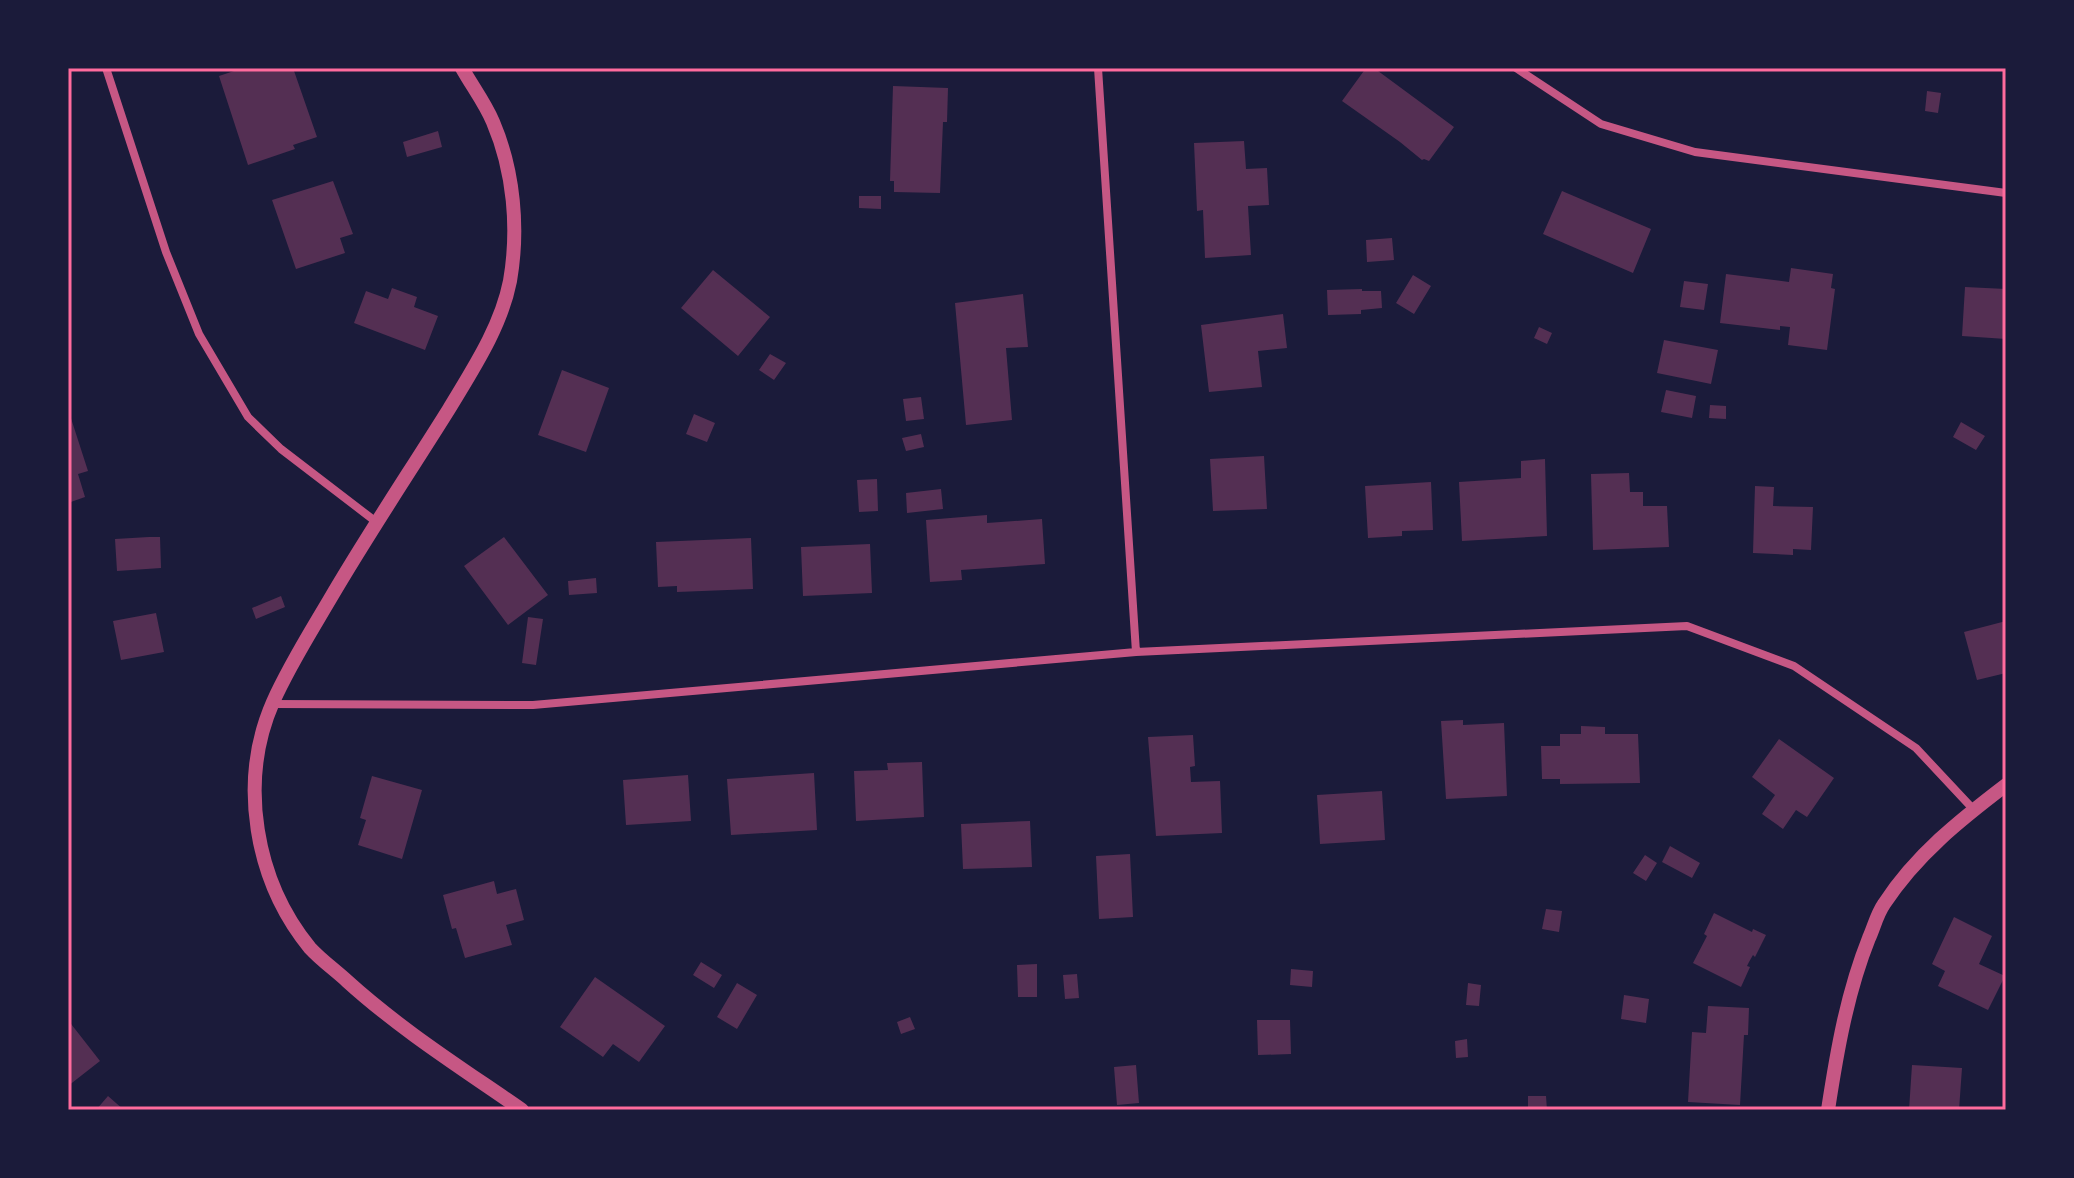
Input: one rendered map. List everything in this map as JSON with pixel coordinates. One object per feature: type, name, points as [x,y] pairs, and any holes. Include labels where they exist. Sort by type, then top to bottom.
[{"type":"street","points":[[106,68],[166,252],[199,334],[248,417],[281,449],[375,521]]},
{"type":"street","points":[[462,68],[493,122],[511,186],[516,234],[510,283],[496,325],[477,363],[375,521],[272,704],[258,752],[254,786],[258,845],[273,885],[311,949],[429,1046],[522,1110]]},
{"type":"street","points":[[1098,68],[1136,652]]},
{"type":"street","points":[[1516,68],[1601,124],[1695,152],[2006,193]]},
{"type":"street","points":[[272,704],[533,705],[1136,652],[1687,626],[1794,666],[1916,748],[1974,810]]},
{"type":"street","points":[[1828,1110],[1840,1036],[1862,955],[1882,907],[1906,874],[1940,837],[2006,785]]},
{"type":"building","points":[[243,68],[293,68],[317,137],[293,145],[295,149],[248,165],[219,76]]},
{"type":"building","points":[[1366,68],[1374,68],[1454,127],[1429,161],[1422,160],[1342,101]]},
{"type":"building","points":[[893,86],[948,88],[947,122],[943,122],[940,193],[894,192],[894,181],[890,181]]},
{"type":"building","points":[[1927,91],[1941,93],[1938,113],[1925,111]]},
{"type":"building","points":[[438,131],[442,147],[407,157],[403,142]]},
{"type":"building","points":[[1244,141],[1246,169],[1267,168],[1269,205],[1248,206],[1251,255],[1205,258],[1203,210],[1197,211],[1194,143]]},
{"type":"building","points":[[333,181],[353,234],[340,238],[345,253],[296,269],[272,200]]},
{"type":"building","points":[[1562,191],[1651,229],[1633,273],[1543,234]]},
{"type":"building","points":[[859,196],[881,196],[881,209],[859,208]]},
{"type":"building","points":[[1392,238],[1394,260],[1367,262],[1366,240]]},
{"type":"building","points":[[1791,268],[1833,274],[1831,288],[1835,289],[1827,350],[1788,345],[1790,327],[1780,326],[1780,330],[1720,323],[1726,274],[1789,282]]},
{"type":"building","points":[[713,270],[770,317],[738,356],[681,308]]},
{"type":"building","points":[[1413,275],[1431,286],[1414,314],[1396,303]]},
{"type":"building","points":[[1684,281],[1708,284],[1704,310],[1680,307]]},
{"type":"building","points":[[1965,287],[2006,289],[2006,339],[1962,336]]},
{"type":"building","points":[[392,288],[417,297],[414,307],[438,316],[425,350],[354,323],[366,291],[388,299]]},
{"type":"building","points":[[1327,290],[1381,291],[1382,308],[1361,310],[1361,314],[1328,315]]},
{"type":"building","points":[[1023,294],[1028,347],[1006,348],[1012,420],[966,425],[955,303]]},
{"type":"building","points":[[1283,314],[1287,348],[1258,351],[1262,387],[1209,392],[1201,325]]},
{"type":"building","points":[[1539,327],[1552,333],[1547,344],[1534,338]]},
{"type":"building","points":[[1664,340],[1718,350],[1711,384],[1657,373]]},
{"type":"building","points":[[770,354],[786,363],[774,380],[759,370]]},
{"type":"building","points":[[562,370],[609,388],[586,452],[538,435]]},
{"type":"building","points":[[1666,390],[1696,396],[1692,418],[1661,412]]},
{"type":"building","points":[[921,397],[924,419],[906,421],[903,399]]},
{"type":"building","points":[[1710,405],[1726,406],[1726,419],[1709,418]]},
{"type":"building","points":[[68,409],[88,471],[78,474],[85,497],[68,503]]},
{"type":"building","points":[[694,414],[715,423],[707,442],[686,434]]},
{"type":"building","points":[[1961,422],[1985,436],[1976,450],[1953,437]]},
{"type":"building","points":[[921,434],[924,447],[906,451],[902,438]]},
{"type":"building","points":[[1264,456],[1267,509],[1213,511],[1210,459]]},
{"type":"building","points":[[1545,459],[1547,536],[1462,541],[1459,482],[1521,478],[1521,461]]},
{"type":"building","points":[[1629,473],[1630,492],[1643,492],[1643,506],[1667,506],[1669,547],[1593,550],[1591,474]]},
{"type":"building","points":[[877,479],[878,511],[859,512],[857,480]]},
{"type":"building","points":[[1431,482],[1433,530],[1402,531],[1402,536],[1368,538],[1365,486]]},
{"type":"building","points":[[1755,486],[1774,487],[1773,506],[1813,507],[1811,550],[1793,549],[1793,555],[1753,553]]},
{"type":"building","points":[[941,489],[943,509],[907,513],[906,493]]},
{"type":"building","points":[[987,515],[987,523],[1042,519],[1045,564],[961,570],[962,580],[930,582],[926,520]]},
{"type":"building","points":[[160,537],[161,568],[117,571],[115,539]]},
{"type":"building","points":[[504,537],[548,595],[508,625],[464,566]]},
{"type":"building","points":[[751,538],[753,589],[677,592],[677,586],[658,587],[656,542]]},
{"type":"building","points":[[870,544],[872,593],[803,596],[801,547]]},
{"type":"building","points":[[596,578],[597,593],[569,595],[568,581]]},
{"type":"building","points":[[281,596],[285,607],[256,619],[252,608]]},
{"type":"building","points":[[156,613],[164,652],[121,660],[113,621]]},
{"type":"building","points":[[528,617],[543,619],[536,665],[522,663]]},
{"type":"building","points":[[2006,621],[2006,673],[1977,680],[1964,632]]},
{"type":"building","points":[[1463,720],[1463,725],[1504,723],[1507,796],[1446,799],[1441,721]]},
{"type":"building","points":[[1581,726],[1605,727],[1605,734],[1638,734],[1640,783],[1560,784],[1560,779],[1542,779],[1541,746],[1560,746],[1560,734],[1581,734]]},
{"type":"building","points":[[1193,735],[1195,766],[1190,767],[1191,782],[1220,781],[1222,833],[1156,836],[1148,737]]},
{"type":"building","points":[[1779,739],[1834,778],[1807,817],[1796,810],[1783,829],[1762,814],[1775,795],[1752,777]]},
{"type":"building","points":[[922,762],[924,817],[856,821],[854,771],[888,770],[887,763]]},
{"type":"building","points":[[814,773],[817,830],[731,835],[727,779]]},
{"type":"building","points":[[688,775],[691,821],[626,825],[623,780]]},
{"type":"building","points":[[372,776],[422,790],[402,859],[358,845],[366,820],[360,818]]},
{"type":"building","points":[[1382,791],[1385,840],[1320,844],[1317,795]]},
{"type":"building","points":[[1030,821],[1032,867],[963,869],[961,824]]},
{"type":"building","points":[[1670,846],[1700,863],[1692,878],[1662,862]]},
{"type":"building","points":[[1130,854],[1133,917],[1099,919],[1096,856]]},
{"type":"building","points":[[1645,855],[1657,863],[1646,881],[1633,873]]},
{"type":"building","points":[[494,881],[497,894],[516,889],[524,920],[506,925],[512,945],[465,958],[456,928],[452,929],[443,895]]},
{"type":"building","points":[[1546,909],[1562,911],[1559,932],[1542,929]]},
{"type":"building","points":[[1714,913],[1752,932],[1753,929],[1766,935],[1747,966],[1750,967],[1741,987],[1693,963],[1707,936],[1704,934]]},
{"type":"building","points":[[1954,917],[1992,936],[1979,964],[2005,976],[1988,1010],[1938,986],[1945,971],[1932,964]]},
{"type":"building","points":[[701,962],[722,975],[714,988],[693,975]]},
{"type":"building","points":[[1037,964],[1037,997],[1018,997],[1017,965]]},
{"type":"building","points":[[1291,969],[1313,971],[1312,987],[1290,985]]},
{"type":"building","points":[[1077,974],[1079,998],[1065,999],[1063,975]]},
{"type":"building","points":[[595,977],[665,1026],[639,1062],[613,1044],[603,1057],[560,1027]]},
{"type":"building","points":[[737,983],[757,995],[737,1029],[717,1017]]},
{"type":"building","points":[[1468,983],[1481,985],[1479,1006],[1466,1005]]},
{"type":"building","points":[[1624,995],[1649,999],[1646,1023],[1621,1019]]},
{"type":"building","points":[[1708,1006],[1749,1008],[1748,1035],[1744,1035],[1740,1105],[1688,1102],[1692,1032],[1706,1033]]},
{"type":"building","points":[[910,1017],[915,1029],[901,1034],[897,1022]]},
{"type":"building","points":[[68,1020],[100,1061],[68,1086]]},
{"type":"building","points":[[1257,1020],[1290,1020],[1291,1054],[1258,1055]]},
{"type":"building","points":[[1467,1039],[1468,1057],[1456,1058],[1455,1041]]},
{"type":"building","points":[[1136,1065],[1139,1103],[1117,1105],[1114,1067]]},
{"type":"building","points":[[1912,1065],[1962,1068],[1959,1110],[1909,1110]]},
{"type":"building","points":[[108,1096],[124,1110],[96,1110]]},
{"type":"building","points":[[1528,1096],[1546,1096],[1547,1110],[1528,1110]]}]
